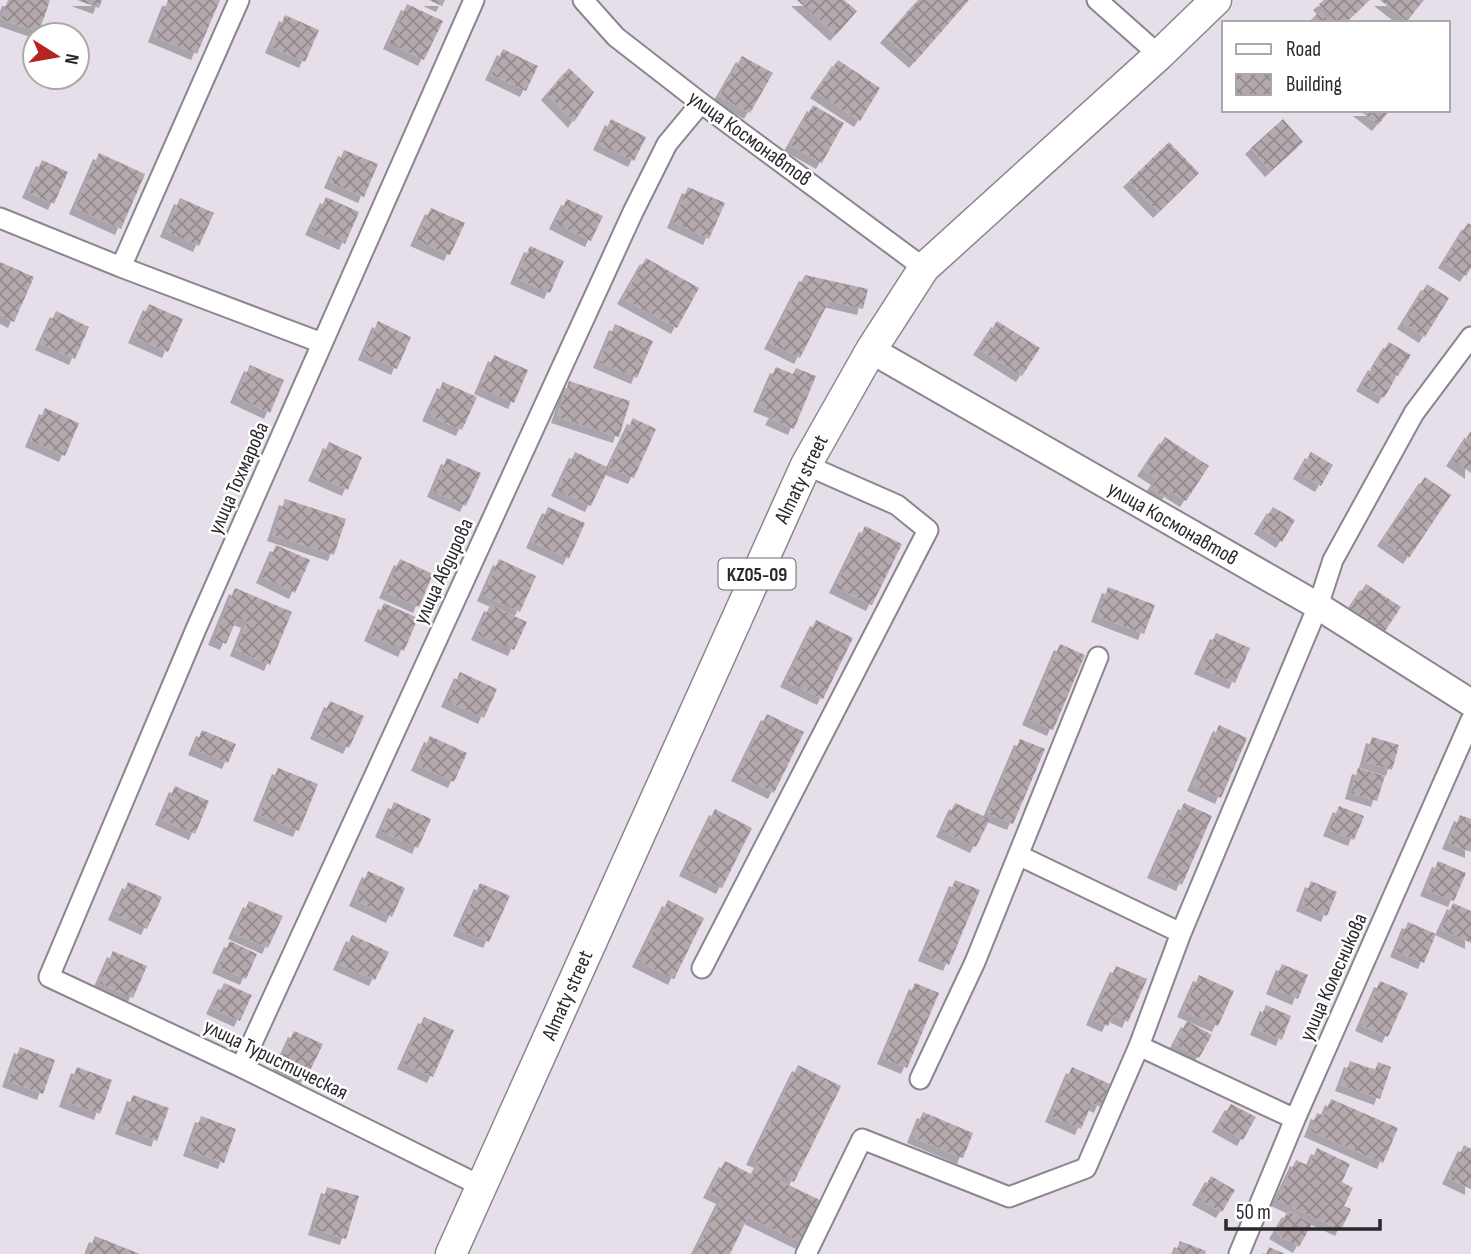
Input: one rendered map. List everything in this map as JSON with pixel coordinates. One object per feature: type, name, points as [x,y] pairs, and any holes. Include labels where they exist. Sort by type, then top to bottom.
[{"type":"main road","name":"Almaty street","points":[[450,1254],[806,465],[871,350],[924,268],[1216,0]]},
{"type":"main road","name":"улица Космонавтов","points":[[871,350],[1318,606],[1471,703]]},
{"type":"street","points":[[121,267],[239,0]]},
{"type":"street","name":"улица Тохмарова","points":[[49,977],[196,629],[474,0]]},
{"type":"street","name":"улица Космонавтов","points":[[583,0],[616,37],[924,268]]},
{"type":"street","points":[[1097,0],[1159,55]]},
{"type":"street","name":"улица Абдирова","points":[[241,1067],[633,212],[667,144],[701,103]]},
{"type":"street","points":[[0,218],[322,343]]},
{"type":"street","points":[[806,1254],[862,1139],[1009,1197],[1086,1168],[1139,1046],[1181,933],[1318,606],[1333,560],[1414,413],[1471,337]]},
{"type":"street","points":[[702,968],[928,530],[897,505],[806,465]]},
{"type":"street","points":[[920,1079],[975,962],[1098,657]]},
{"type":"street","name":"улица Колесникова","points":[[1240,1254],[1295,1119],[1471,720]]},
{"type":"street","points":[[1018,855],[1181,933]]},
{"type":"street","name":"улица Туристическая","points":[[49,977],[241,1067],[481,1186]]},
{"type":"street","points":[[1139,1046],[1295,1119]]},
{"type":"building","points":[[8,0],[50,0],[43,21],[21,21],[21,26],[1,19]]},
{"type":"building","points":[[77,0],[102,0],[99,8]]},
{"type":"building","points":[[168,0],[220,0],[197,54],[154,36]]},
{"type":"building","points":[[429,0],[445,0],[442,6]]},
{"type":"building","points":[[797,0],[844,0],[857,11],[836,35]]},
{"type":"building","points":[[918,0],[969,0],[915,62],[886,37]]},
{"type":"building","points":[[1324,0],[1370,0],[1347,21],[1334,21],[1319,4]]},
{"type":"building","points":[[1380,0],[1424,0],[1407,21]]},
{"type":"building","points":[[407,4],[443,21],[424,60],[389,43]]},
{"type":"building","points":[[1320,11],[1330,21],[1310,21]]},
{"type":"building","points":[[285,15],[319,30],[305,62],[271,47]]},
{"type":"building","points":[[503,49],[538,66],[526,91],[491,74]]},
{"type":"building","points":[[742,56],[773,73],[750,113],[719,96]]},
{"type":"building","points":[[838,60],[880,88],[860,121],[816,92]]},
{"type":"building","points":[[569,68],[594,92],[574,122],[547,94]]},
{"type":"building","points":[[813,105],[844,123],[822,163],[790,145]]},
{"type":"building","points":[[1362,112],[1388,112],[1378,125]]},
{"type":"building","points":[[611,119],[646,137],[634,161],[599,144]]},
{"type":"building","points":[[1283,119],[1303,142],[1271,171],[1251,148]]},
{"type":"building","points":[[1169,142],[1199,173],[1159,212],[1129,181]]},
{"type":"building","points":[[344,150],[378,164],[364,197],[330,182]]},
{"type":"building","points":[[99,153],[145,174],[121,229],[75,208]]},
{"type":"building","points":[[42,160],[68,172],[54,204],[28,192]]},
{"type":"building","points":[[688,187],[725,203],[709,239],[673,222]]},
{"type":"building","points":[[326,197],[359,212],[345,244],[311,229]]},
{"type":"building","points":[[180,198],[214,213],[199,246],[166,231]]},
{"type":"building","points":[[567,199],[603,216],[591,241],[555,223]]},
{"type":"building","points":[[431,208],[465,223],[450,255],[416,240]]},
{"type":"building","points":[[1468,223],[1471,225],[1471,268],[1466,276],[1444,262]]},
{"type":"building","points":[[530,246],[564,261],[550,293],[516,278]]},
{"type":"building","points":[[646,258],[699,288],[677,328],[623,298]]},
{"type":"building","points":[[0,262],[34,277],[14,322],[0,315]]},
{"type":"building","points":[[805,275],[868,289],[863,309],[829,301],[800,358],[770,343]]},
{"type":"building","points":[[1427,284],[1449,298],[1425,337],[1403,323]]},
{"type":"building","points":[[149,304],[183,319],[168,352],[134,337]]},
{"type":"building","points":[[56,311],[89,327],[75,359],[41,344]]},
{"type":"building","points":[[378,321],[411,337],[397,369],[364,354]]},
{"type":"building","points":[[997,321],[1040,348],[1022,376],[979,349]]},
{"type":"building","points":[[615,324],[653,341],[637,378],[599,362]]},
{"type":"building","points":[[1389,342],[1411,355],[1398,376],[1376,363]]},
{"type":"building","points":[[494,355],[528,370],[514,403],[480,388]]},
{"type":"building","points":[[1374,364],[1396,377],[1384,398],[1362,385]]},
{"type":"building","points":[[250,365],[284,380],[270,413],[236,397]]},
{"type":"building","points":[[776,367],[793,374],[796,368],[816,376],[794,429],[771,419],[775,412],[759,406]]},
{"type":"building","points":[[569,381],[630,401],[619,437],[557,417]]},
{"type":"building","points":[[443,382],[477,397],[462,430],[428,415]]},
{"type":"building","points":[[45,408],[79,423],[65,456],[31,441]]},
{"type":"building","points":[[633,418],[656,429],[634,478],[609,468]]},
{"type":"building","points":[[1471,431],[1471,473],[1452,460]]},
{"type":"building","points":[[1165,437],[1209,466],[1186,501],[1170,491],[1165,498],[1151,488],[1157,479],[1143,470]]},
{"type":"building","points":[[329,442],[362,457],[348,490],[314,475]]},
{"type":"building","points":[[575,452],[609,468],[591,506],[557,490]]},
{"type":"building","points":[[1311,452],[1333,465],[1321,486],[1299,473]]},
{"type":"building","points":[[447,458],[481,473],[466,506],[433,491]]},
{"type":"building","points":[[1425,477],[1451,495],[1409,558],[1383,540]]},
{"type":"building","points":[[285,499],[346,519],[334,555],[273,535]]},
{"type":"building","points":[[548,507],[585,523],[569,559],[532,542]]},
{"type":"building","points":[[1273,507],[1295,520],[1282,542],[1260,528]]},
{"type":"building","points":[[865,526],[902,544],[872,605],[835,587]]},
{"type":"building","points":[[276,545],[310,560],[295,593],[262,577]]},
{"type":"building","points":[[400,559],[433,574],[419,607],[385,592]]},
{"type":"building","points":[[499,559],[536,576],[520,612],[483,595]]},
{"type":"building","points":[[1366,584],[1401,607],[1385,631],[1350,608]]},
{"type":"building","points":[[1108,587],[1155,605],[1144,634],[1097,616]]},
{"type":"building","points":[[235,588],[292,612],[270,665],[236,650],[247,622],[237,618],[226,644],[214,639]]},
{"type":"building","points":[[384,603],[418,618],[404,651],[370,635]]},
{"type":"building","points":[[490,605],[527,622],[514,650],[477,634]]},
{"type":"building","points":[[816,620],[853,638],[823,699],[786,681]]},
{"type":"building","points":[[1216,633],[1250,648],[1235,683],[1200,668]]},
{"type":"building","points":[[1060,644],[1085,655],[1053,730],[1028,719]]},
{"type":"building","points":[[460,672],[497,689],[484,718],[447,701]]},
{"type":"building","points":[[330,701],[364,716],[349,748],[316,733]]},
{"type":"building","points":[[767,714],[804,732],[774,793],[737,775]]},
{"type":"building","points":[[1219,725],[1247,738],[1221,798],[1193,785]]},
{"type":"building","points":[[202,730],[236,744],[228,763],[194,749]]},
{"type":"building","points":[[430,736],[467,753],[454,782],[417,765]]},
{"type":"building","points":[[1372,737],[1399,745],[1392,770],[1365,762]]},
{"type":"building","points":[[1020,739],[1045,749],[1013,824],[988,814]]},
{"type":"building","points":[[278,768],[318,784],[299,831],[259,815]]},
{"type":"building","points":[[1358,768],[1385,776],[1377,801],[1351,793]]},
{"type":"building","points":[[175,786],[209,801],[195,834],[161,819]]},
{"type":"building","points":[[394,802],[431,819],[418,848],[381,831]]},
{"type":"building","points":[[955,803],[990,819],[976,847],[942,831]]},
{"type":"building","points":[[1184,803],[1212,816],[1182,885],[1153,872]]},
{"type":"building","points":[[1339,806],[1364,816],[1354,840],[1329,830]]},
{"type":"building","points":[[715,809],[752,828],[722,888],[685,870]]},
{"type":"building","points":[[1460,815],[1471,819],[1471,852],[1448,843]]},
{"type":"building","points":[[1438,861],[1466,873],[1454,901],[1426,890]]},
{"type":"building","points":[[368,871],[405,888],[392,917],[355,900]]},
{"type":"building","points":[[955,880],[980,890],[949,965],[924,955]]},
{"type":"building","points":[[1311,881],[1337,892],[1327,916],[1302,905]]},
{"type":"building","points":[[128,882],[162,897],[147,929],[114,914]]},
{"type":"building","points":[[480,883],[510,896],[489,942],[459,930]]},
{"type":"building","points":[[668,900],[704,918],[674,979],[638,961]]},
{"type":"building","points":[[249,901],[283,916],[268,948],[234,933]]},
{"type":"building","points":[[1453,903],[1471,911],[1471,943],[1441,929]]},
{"type":"building","points":[[1408,922],[1436,934],[1424,963],[1396,951]]},
{"type":"building","points":[[352,935],[389,952],[375,980],[339,964]]},
{"type":"building","points":[[230,941],[257,954],[246,979],[218,967]]},
{"type":"building","points":[[113,951],[147,966],[133,998],[99,983]]},
{"type":"building","points":[[1282,964],[1308,975],[1298,999],[1272,988]]},
{"type":"building","points":[[1116,966],[1147,979],[1128,1022],[1113,1015],[1108,1026],[1092,1019]]},
{"type":"building","points":[[1199,975],[1234,991],[1218,1026],[1183,1011]]},
{"type":"building","points":[[1380,981],[1408,993],[1388,1037],[1361,1025]]},
{"type":"building","points":[[224,983],[252,995],[240,1021],[212,1008]]},
{"type":"building","points":[[915,983],[939,993],[907,1068],[883,1058]]},
{"type":"building","points":[[1266,1005],[1291,1016],[1282,1040],[1256,1029]]},
{"type":"building","points":[[424,1017],[454,1030],[433,1077],[403,1063]]},
{"type":"building","points":[[1187,1021],[1212,1035],[1199,1058],[1175,1044]]},
{"type":"building","points":[[294,1031],[323,1044],[305,1081],[277,1068]]},
{"type":"building","points":[[20,1047],[55,1060],[43,1094],[8,1081]]},
{"type":"building","points":[[1350,1061],[1375,1070],[1378,1062],[1391,1067],[1380,1099],[1341,1085]]},
{"type":"building","points":[[798,1065],[841,1086],[794,1182],[780,1176],[778,1180],[822,1201],[802,1243],[748,1217],[730,1254],[694,1254],[722,1198],[709,1192],[725,1161],[753,1175],[760,1162],[752,1159]]},
{"type":"building","points":[[77,1067],[112,1080],[100,1114],[65,1101]]},
{"type":"building","points":[[1072,1067],[1110,1084],[1100,1107],[1092,1103],[1081,1129],[1051,1116]]},
{"type":"building","points":[[133,1095],[169,1108],[157,1141],[121,1128]]},
{"type":"building","points":[[1331,1099],[1398,1128],[1383,1163],[1310,1131],[1317,1113],[1324,1116]]},
{"type":"building","points":[[1231,1104],[1256,1117],[1243,1140],[1218,1126]]},
{"type":"building","points":[[923,1112],[973,1133],[963,1158],[913,1137]]},
{"type":"building","points":[[201,1116],[236,1129],[224,1163],[189,1150]]},
{"type":"building","points":[[1464,1145],[1471,1149],[1471,1189],[1448,1178]]},
{"type":"building","points":[[1317,1148],[1350,1164],[1342,1182],[1353,1188],[1344,1206],[1351,1209],[1341,1230],[1277,1200],[1296,1160],[1309,1166]]},
{"type":"building","points":[[1211,1176],[1235,1190],[1222,1212],[1198,1199]]},
{"type":"building","points":[[327,1187],[359,1196],[346,1239],[314,1229]]},
{"type":"building","points":[[1288,1211],[1312,1224],[1299,1247],[1275,1233]]},
{"type":"building","points":[[95,1236],[140,1254],[88,1254]]},
{"type":"building","points":[[1180,1241],[1206,1251],[1205,1254],[1175,1254]]},
{"type":"building","points":[[1269,1247],[1285,1254],[1266,1254]]}]
